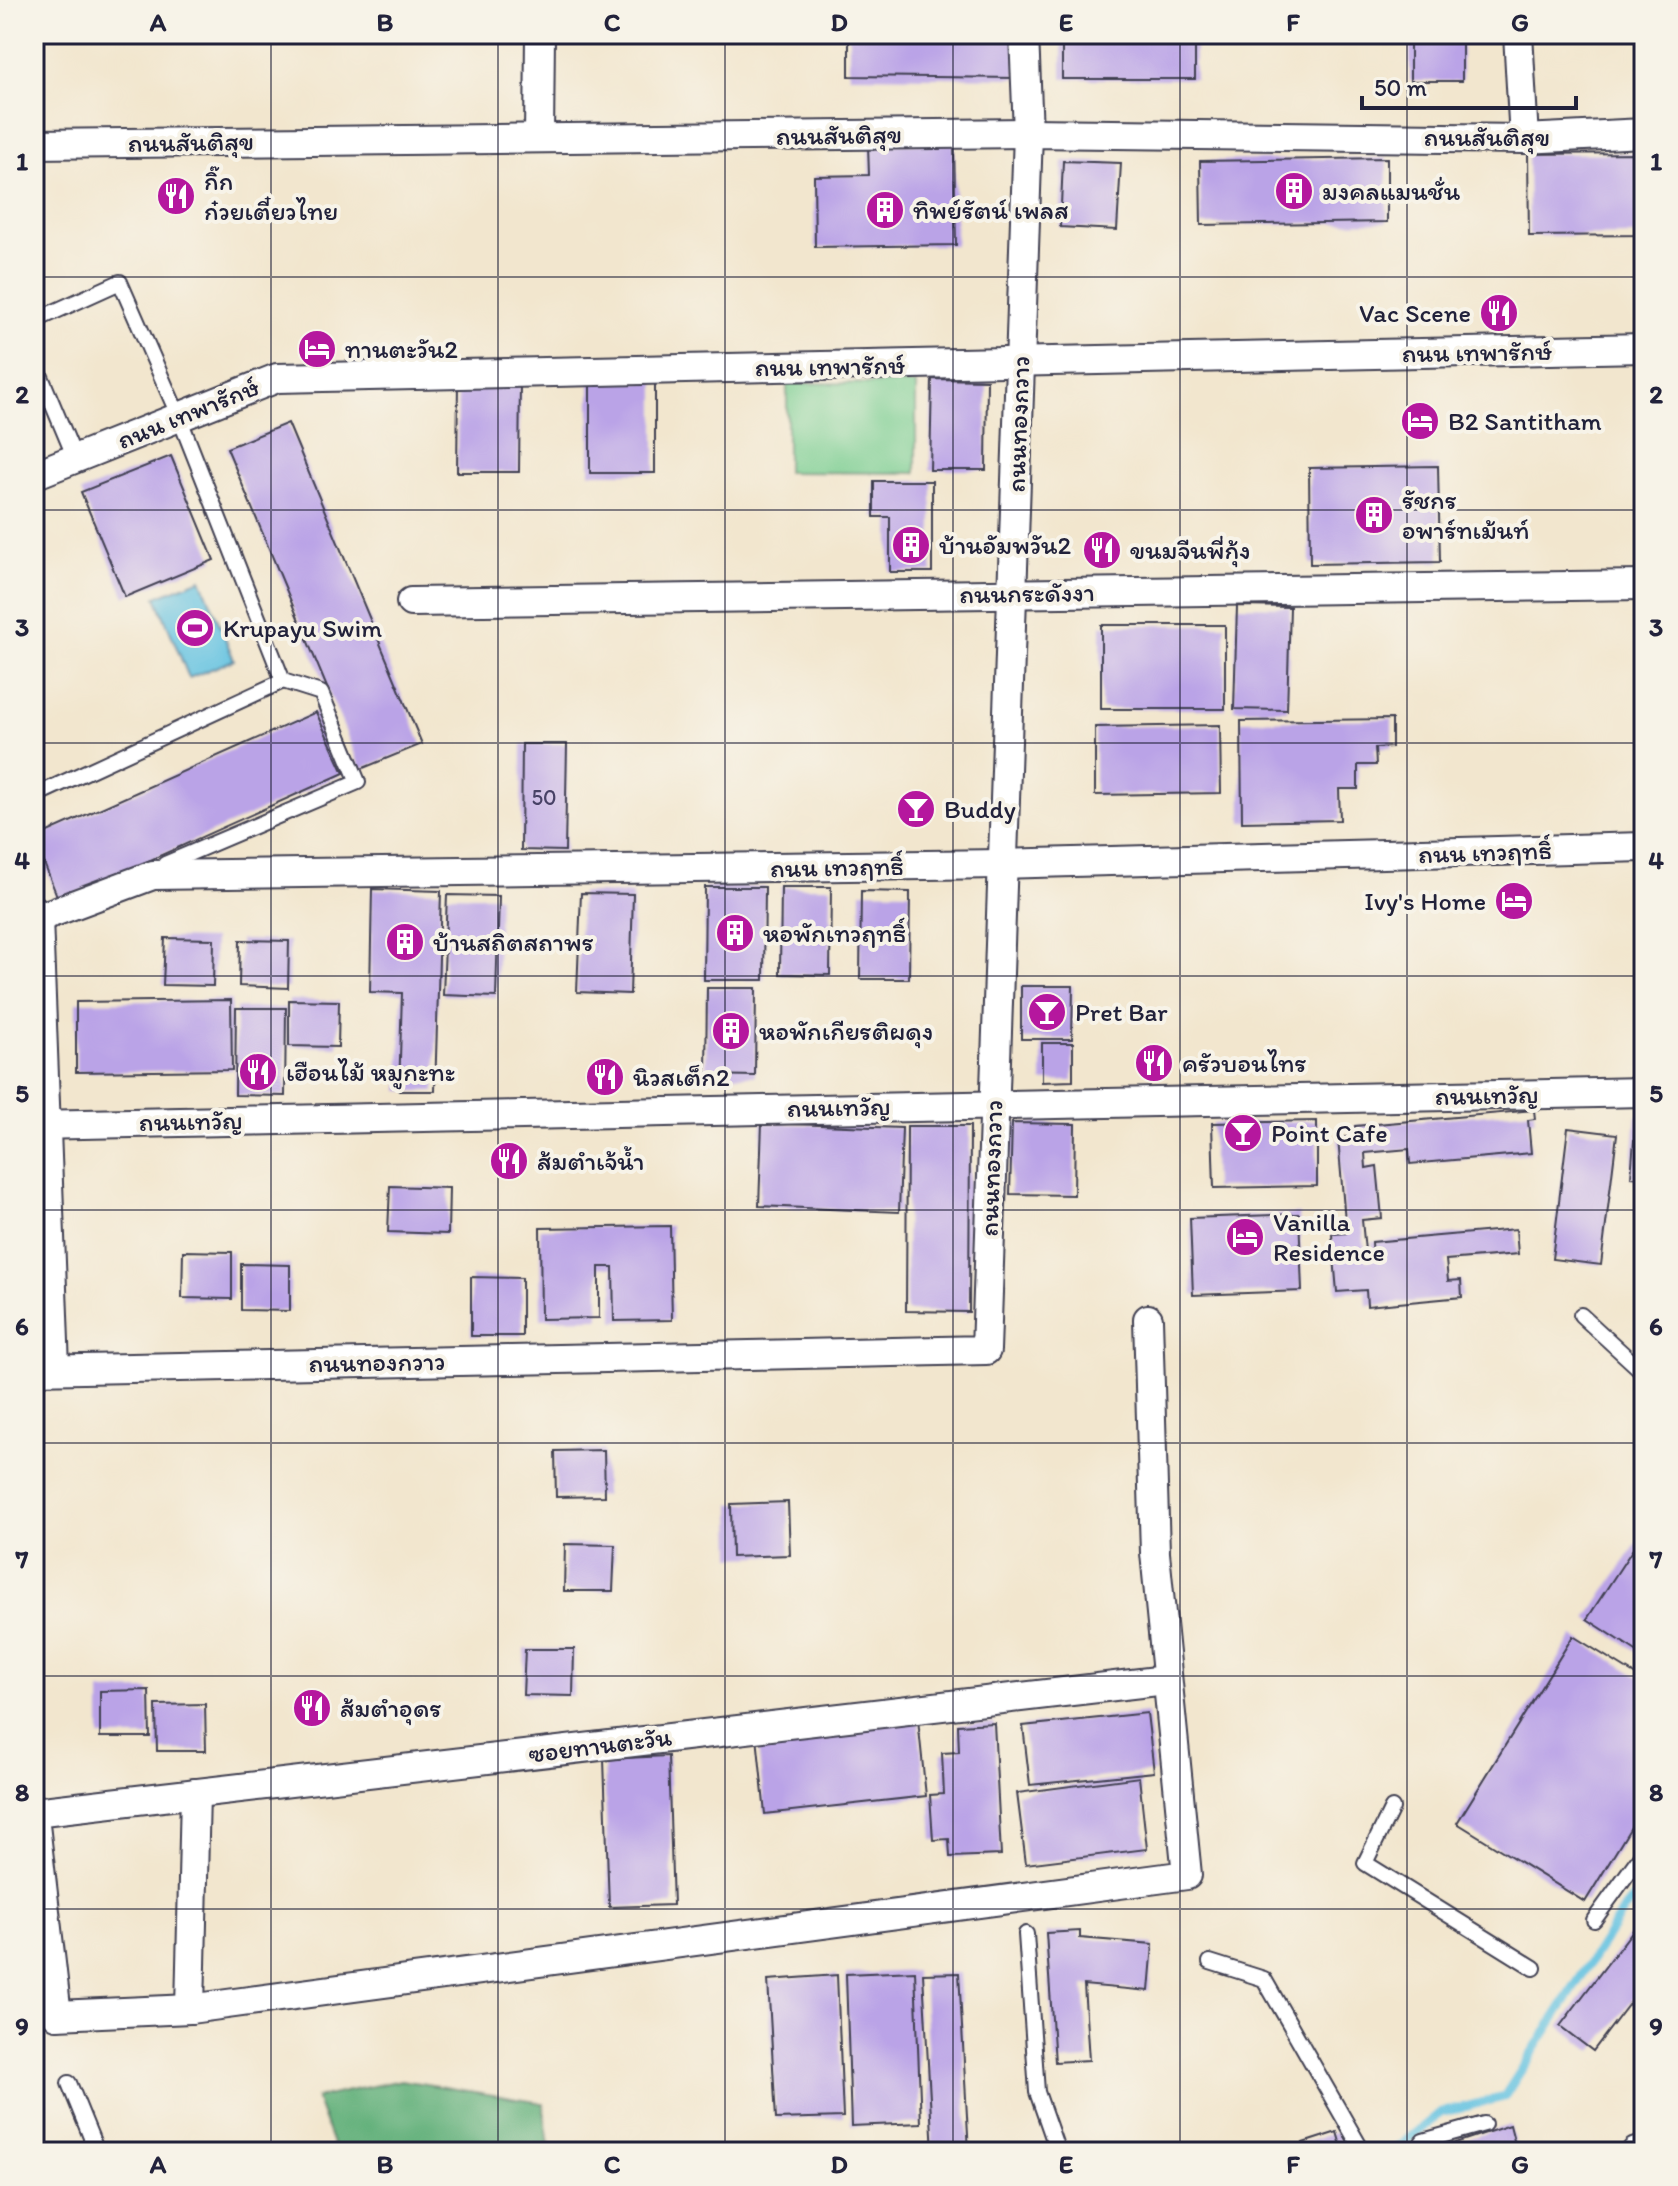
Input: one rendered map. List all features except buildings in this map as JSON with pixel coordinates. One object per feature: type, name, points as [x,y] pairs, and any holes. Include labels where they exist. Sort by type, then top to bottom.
[{"type":"street","points":[[539,138],[540,34]]},
{"type":"street","name":"ถนนทองกวาว","points":[[45,1369],[986,1350],[1028,133],[1024,34]]},
{"type":"street","points":[[1518,34],[1524,139]]},
{"type":"street","name":"ถนนสันติสุข","points":[[34,144],[1028,133],[1524,139],[1644,133]]},
{"type":"street","name":"ถนน เทพารักษ์","points":[[34,475],[277,378],[1644,348]]},
{"type":"street","name":"ถนนกระดังงา","points":[[411,602],[1644,585]]},
{"type":"street","name":"ถนน เทวฤทธิ์","points":[[36,914],[153,875],[1002,864],[1644,847]]},
{"type":"street","points":[[36,914],[45,1369]]},
{"type":"street","name":"ถนนเทวัญ","points":[[40,1125],[1644,1092]]},
{"type":"street","points":[[34,1814],[57,2015],[190,2009],[1187,1875],[1155,1553],[1148,1319]]},
{"type":"street","name":"ซอยทานตะวัน","points":[[34,1814],[1166,1680]]},
{"type":"street","points":[[190,2009],[195,1793]]},
{"type":"street","points":[[1636,2152],[1644,2150]]},
{"type":"lane","points":[[34,321],[120,282],[179,417],[283,681]]},
{"type":"lane","points":[[34,360],[75,458]]},
{"type":"lane","points":[[34,796],[283,681],[321,693],[358,782],[165,864]]},
{"type":"lane","points":[[1581,1315],[1644,1373]]},
{"type":"lane","points":[[1392,1808],[1365,1863],[1534,1968]]},
{"type":"lane","points":[[1594,1920],[1644,1851]]},
{"type":"lane","points":[[1026,1934],[1037,2092],[1058,2152]]},
{"type":"lane","points":[[1210,1962],[1264,1979],[1363,2152]]},
{"type":"lane","points":[[69,2083],[97,2152]]},
{"type":"lane","points":[[1416,2152],[1423,2141],[1484,2124]]},
{"type":"green space","points":[[787,383],[916,384],[916,473],[787,472]]},
{"type":"green space","points":[[401,2080],[543,2103],[550,2152],[336,2152],[316,2098]]},
{"type":"water","name":"Krupayu Swim","points":[[201,579],[234,660],[189,678],[156,597]]},
{"type":"waterway","points":[[1392,2152],[1440,2113],[1504,2097],[1625,1908],[1644,1886]]},
{"type":"place","name":"มงคลแมนชั่น","points":[[1294,191]]},
{"type":"place","name":"กิ๊ก ก๋วยเตี๋ยวไทย","points":[[176,196]]},
{"type":"place","name":"ทิพย์รัตน์ เพลส","points":[[885,210]]},
{"type":"place","name":"Vac Scene","points":[[1499,313]]},
{"type":"place","name":"ทานตะวัน2","points":[[317,349]]},
{"type":"place","name":"B2 Santitham","points":[[1420,421]]},
{"type":"place","name":"รัชกร อพาร์ทเม้นท์","points":[[1374,515]]},
{"type":"place","name":"บ้านอัมพวัน2","points":[[911,545]]},
{"type":"place","name":"ขนมจีนพี่กุ้ง","points":[[1102,550]]},
{"type":"place","name":"Krupayu Swim","points":[[195,628]]},
{"type":"place","name":"Buddy","points":[[916,809]]},
{"type":"place","name":"Ivy's Home","points":[[1514,901]]},
{"type":"place","name":"หอพักเทวฤทธิ์","points":[[735,933]]},
{"type":"place","name":"บ้านสถิตสถาพร","points":[[405,942]]},
{"type":"place","name":"Pret Bar","points":[[1047,1012]]},
{"type":"place","name":"หอพักเกียรติผดุง","points":[[731,1031]]},
{"type":"place","name":"ครัวบอนไทร","points":[[1154,1063]]},
{"type":"place","name":"เฮือนไม้ หมูกะทะ","points":[[258,1072]]},
{"type":"place","name":"นิวสเต็ก2","points":[[605,1077]]},
{"type":"place","name":"Point Cafe","points":[[1243,1133]]},
{"type":"place","name":"ส้มตำเจ้น้ำ","points":[[509,1161]]},
{"type":"place","name":"Vanilla Residence","points":[[1245,1237]]},
{"type":"place","name":"ส้มตำอุดร","points":[[312,1708]]}]
